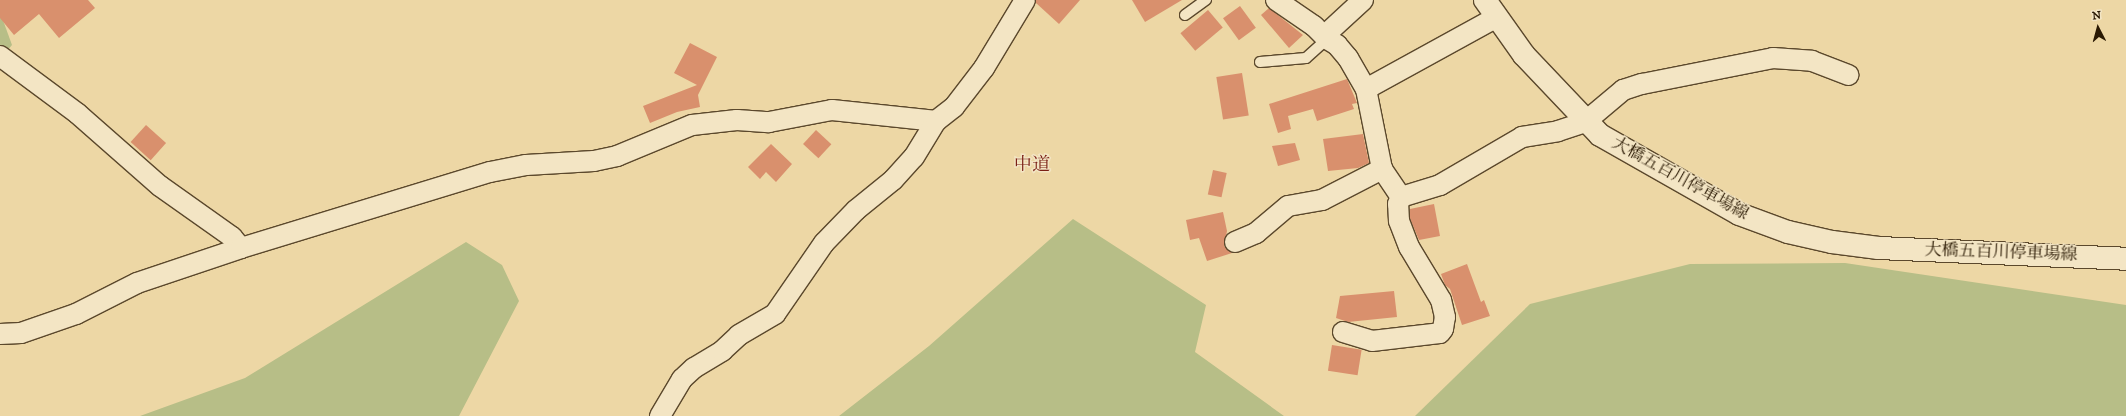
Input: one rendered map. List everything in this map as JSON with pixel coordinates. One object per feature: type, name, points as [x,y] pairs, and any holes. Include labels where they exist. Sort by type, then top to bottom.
[{"type":"main road","name":"大橋五百川停車場線","points":[[1490,9],[1524,55],[1585,122],[1616,144],[1739,214],[1788,232],[1832,242],[1879,248],[2126,259]]},
{"type":"street","points":[[660,416],[682,380],[694,368],[722,351],[739,335],[775,314],[824,243],[856,210],[893,180],[914,157],[936,121],[954,107],[984,68],[1024,0]]},
{"type":"street","points":[[1276,0],[1325,38],[1337,45],[1348,58],[1366,88],[1382,169],[1401,197]]},
{"type":"street","points":[[1325,38],[1363,0]]},
{"type":"street","points":[[1366,88],[1490,9]]},
{"type":"street","points":[[0,56],[78,114],[160,186],[232,237],[242,248]]},
{"type":"street","points":[[1343,332],[1372,341],[1440,333],[1443,329],[1444,317],[1441,300],[1409,247],[1399,221],[1398,204],[1401,197],[1440,185],[1522,137],[1558,131],[1585,122],[1623,90],[1759,61],[1788,58],[1812,61],[1848,75]]},
{"type":"street","points":[[0,334],[21,333],[76,314],[137,283],[242,248],[490,172],[526,165],[594,161],[617,156],[692,125],[737,120],[769,122],[832,110],[936,121]]},
{"type":"street","points":[[1235,242],[1256,234],[1288,206],[1322,200],[1382,169]]},
{"type":"lane","points":[[1186,15],[1206,0]]},
{"type":"lane","points":[[1260,62],[1306,58],[1325,38]]},
{"type":"green space","points":[[0,12],[12,45],[0,59]]},
{"type":"green space","points":[[1073,219],[1206,305],[1195,352],[1284,416],[839,416],[929,346]]},
{"type":"green space","points":[[466,242],[502,265],[519,301],[459,416],[140,416],[245,378]]},
{"type":"green space","points":[[1845,263],[2126,305],[2126,416],[1415,416],[1530,304],[1690,264]]},
{"type":"building","points":[[0,0],[88,0],[95,8],[59,38],[39,14],[14,35],[0,18]]},
{"type":"building","points":[[1036,0],[1080,0],[1059,24],[1036,3]]},
{"type":"building","points":[[1132,0],[1182,0],[1145,22]]},
{"type":"building","points":[[1240,6],[1256,28],[1239,40],[1223,18]]},
{"type":"building","points":[[1269,8],[1303,35],[1289,48],[1261,15]]},
{"type":"building","points":[[1208,10],[1223,28],[1195,51],[1180,33]]},
{"type":"building","points":[[690,43],[717,57],[698,95],[700,107],[677,112],[650,123],[643,106],[697,85],[674,73]]},
{"type":"building","points":[[1242,73],[1249,115],[1223,120],[1216,77]]},
{"type":"building","points":[[1347,79],[1357,103],[1352,104],[1354,109],[1317,121],[1313,109],[1288,116],[1291,129],[1278,133],[1269,104]]},
{"type":"building","points":[[146,125],[166,143],[151,160],[131,142]]},
{"type":"building","points":[[816,130],[831,144],[818,158],[803,144]]},
{"type":"building","points":[[1363,134],[1369,163],[1358,168],[1328,171],[1323,139]]},
{"type":"building","points":[[1295,143],[1300,160],[1278,166],[1272,146]]},
{"type":"building","points":[[771,144],[792,164],[776,182],[766,172],[760,179],[748,167]]},
{"type":"building","points":[[1213,170],[1227,173],[1221,197],[1208,194]]},
{"type":"building","points":[[1434,204],[1440,236],[1419,240],[1410,219],[1410,209]]},
{"type":"building","points":[[1223,212],[1227,231],[1224,246],[1232,253],[1207,261],[1199,238],[1190,240],[1186,220]]},
{"type":"building","points":[[1467,264],[1481,302],[1484,300],[1490,316],[1462,325],[1450,289],[1445,285],[1441,274]]},
{"type":"building","points":[[1394,291],[1397,317],[1348,322],[1336,318],[1340,296]]},
{"type":"building","points":[[1332,345],[1362,350],[1358,375],[1328,371]]},
{"type":"district","name":"中道","points":[[1032,165]]}]
